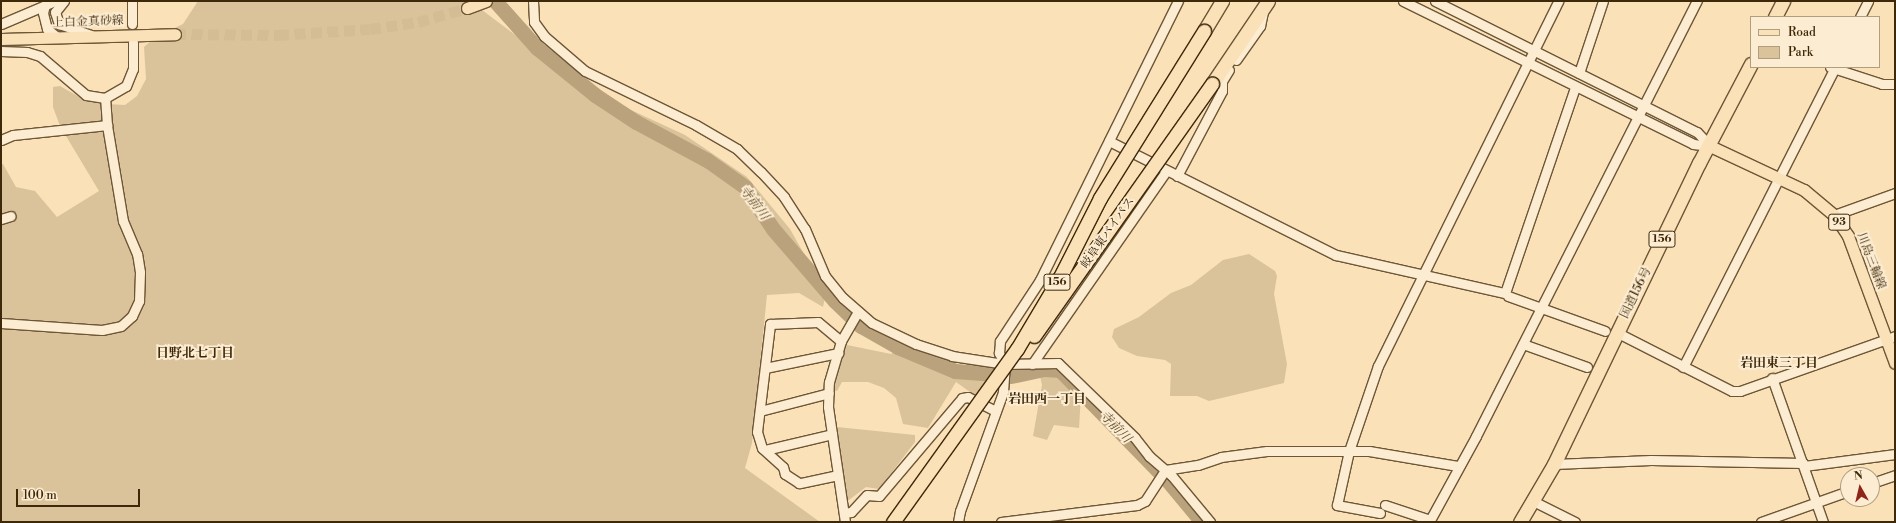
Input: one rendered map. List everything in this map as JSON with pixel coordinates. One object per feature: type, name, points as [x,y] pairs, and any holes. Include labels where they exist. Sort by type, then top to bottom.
[{"type":"highway","name":"岐阜東バイパス","points":[[893,522],[1017,349],[1060,277],[1100,198],[1222,1]]},
{"type":"highway","points":[[1776,16],[1783,1]]},
{"type":"highway","name":"岐阜東バイパス","points":[[903,522],[1217,88],[1265,5]]},
{"type":"highway","name":"国道156号","points":[[1520,522],[1554,464],[1611,331],[1710,146],[1750,66]]},
{"type":"main road","name":"上白金真砂線","points":[[1,39],[91,35],[176,34]]},
{"type":"main road","name":"川島三輪線","points":[[1710,146],[1804,190],[1834,215],[1848,236],[1890,338],[1895,363]]},
{"type":"street","points":[[1,24],[55,1]]},
{"type":"street","points":[[64,1],[56,12],[59,24],[91,35]]},
{"type":"street","points":[[132,1],[132,24]]},
{"type":"street","points":[[533,1],[534,22],[544,36],[585,71],[696,125],[737,149],[761,172],[784,197],[800,223],[825,276],[857,314],[872,323],[916,344],[952,356],[1005,364],[1058,363],[1067,369],[1162,474],[1210,522]]},
{"type":"street","points":[[949,522],[959,522],[960,511],[1003,392],[1005,364],[999,353],[1000,341],[1040,280],[1178,1]]},
{"type":"street","points":[[1403,1],[1575,87],[1639,116],[1693,144],[1710,146]]},
{"type":"street","points":[[1435,1],[1455,6],[1534,50],[1697,132],[1710,146]]},
{"type":"street","points":[[1558,1],[1378,366],[1350,451],[1337,505],[1383,509],[1429,521],[1523,344],[1697,1]]},
{"type":"street","points":[[1579,73],[1603,1]]},
{"type":"street","points":[[1860,16],[1868,1]]},
{"type":"street","points":[[45,5],[43,13],[48,29],[56,36]]},
{"type":"street","points":[[1,51],[26,52],[40,56],[86,95],[105,98],[126,86],[133,69],[133,42]]},
{"type":"street","points":[[1683,366],[1833,68],[1882,84],[1895,84]]},
{"type":"street","points":[[1109,141],[1166,171],[1336,255],[1423,276],[1505,293],[1575,87]]},
{"type":"street","points":[[1177,176],[1217,88]]},
{"type":"street","points":[[1,323],[102,330],[120,326],[132,316],[139,301],[140,272],[137,254],[123,222],[107,125],[105,98]]},
{"type":"street","points":[[1,140],[13,135],[107,125]]},
{"type":"street","points":[[1032,364],[1166,171]]},
{"type":"street","points":[[1834,215],[1895,193]]},
{"type":"street","points":[[1,219],[11,216]]},
{"type":"street","points":[[1508,296],[1611,331],[1732,391],[1740,391],[1772,378],[1890,338]]},
{"type":"street","points":[[845,518],[828,407],[829,393],[841,341],[857,314]]},
{"type":"street","points":[[838,475],[799,483],[785,474],[783,467],[757,440],[770,324],[818,322],[841,341]]},
{"type":"street","points":[[1523,344],[1587,367]]},
{"type":"street","points":[[765,368],[838,353]]},
{"type":"street","points":[[1772,378],[1823,522]]},
{"type":"street","points":[[760,410],[829,393]]},
{"type":"street","points":[[845,518],[867,496],[879,496],[962,398],[968,397],[996,411]]},
{"type":"street","points":[[765,450],[832,434]]},
{"type":"street","points":[[1001,522],[1137,505],[1145,501],[1162,474],[1198,465],[1221,457],[1267,451],[1369,452],[1458,466]]},
{"type":"street","points":[[1554,464],[1651,460],[1803,464],[1895,454]]},
{"type":"street","points":[[1880,480],[1895,475]]},
{"type":"street","points":[[1761,522],[1840,494]]},
{"type":"street","points":[[1533,501],[1575,522]]},
{"type":"green space","points":[[198,1],[470,1],[590,91],[685,135],[747,177],[790,229],[826,293],[823,307],[799,293],[767,295],[752,443],[745,468],[820,522],[1,522],[1,165],[3,164],[16,187],[35,191],[57,217],[99,191],[60,126],[53,107],[53,87],[60,86],[81,98],[106,104],[125,105],[137,96],[146,79],[144,47],[154,38],[183,24]]},
{"type":"green space","points":[[1249,254],[1275,271],[1277,276],[1274,294],[1287,364],[1284,383],[1209,401],[1197,396],[1170,396],[1171,364],[1165,360],[1137,356],[1119,348],[1112,337],[1114,329],[1139,317],[1171,293],[1191,285],[1223,260]]},
{"type":"green space","points":[[842,344],[891,354],[896,350],[957,373],[992,376],[977,397],[956,382],[928,428],[903,424],[896,398],[884,388],[868,382],[842,382],[837,391],[832,390],[836,359]]},
{"type":"green space","points":[[1040,376],[1063,378],[1081,395],[1079,428],[1054,425],[1047,440],[1033,436],[1042,385]]},
{"type":"green space","points":[[837,427],[915,435],[915,442],[879,489],[866,487],[845,503]]},
{"type":"waterway","name":"寺前川","points":[[495,1],[537,48],[595,95],[636,122],[707,160],[745,187],[773,229],[835,301],[861,326],[898,347],[955,371],[996,374]]},
{"type":"waterway","name":"寺前川","points":[[1011,376],[1045,369],[1060,370],[1168,481],[1202,522]]},
{"type":"tunnel","points":[[175,34],[278,35],[370,29],[418,22],[467,8]]},
{"type":"district","name":"日野北七丁目","points":[[195,353]]},
{"type":"district","name":"岩田東三丁目","points":[[1779,363]]},
{"type":"district","name":"岩田西一丁目","points":[[1047,399]]}]
